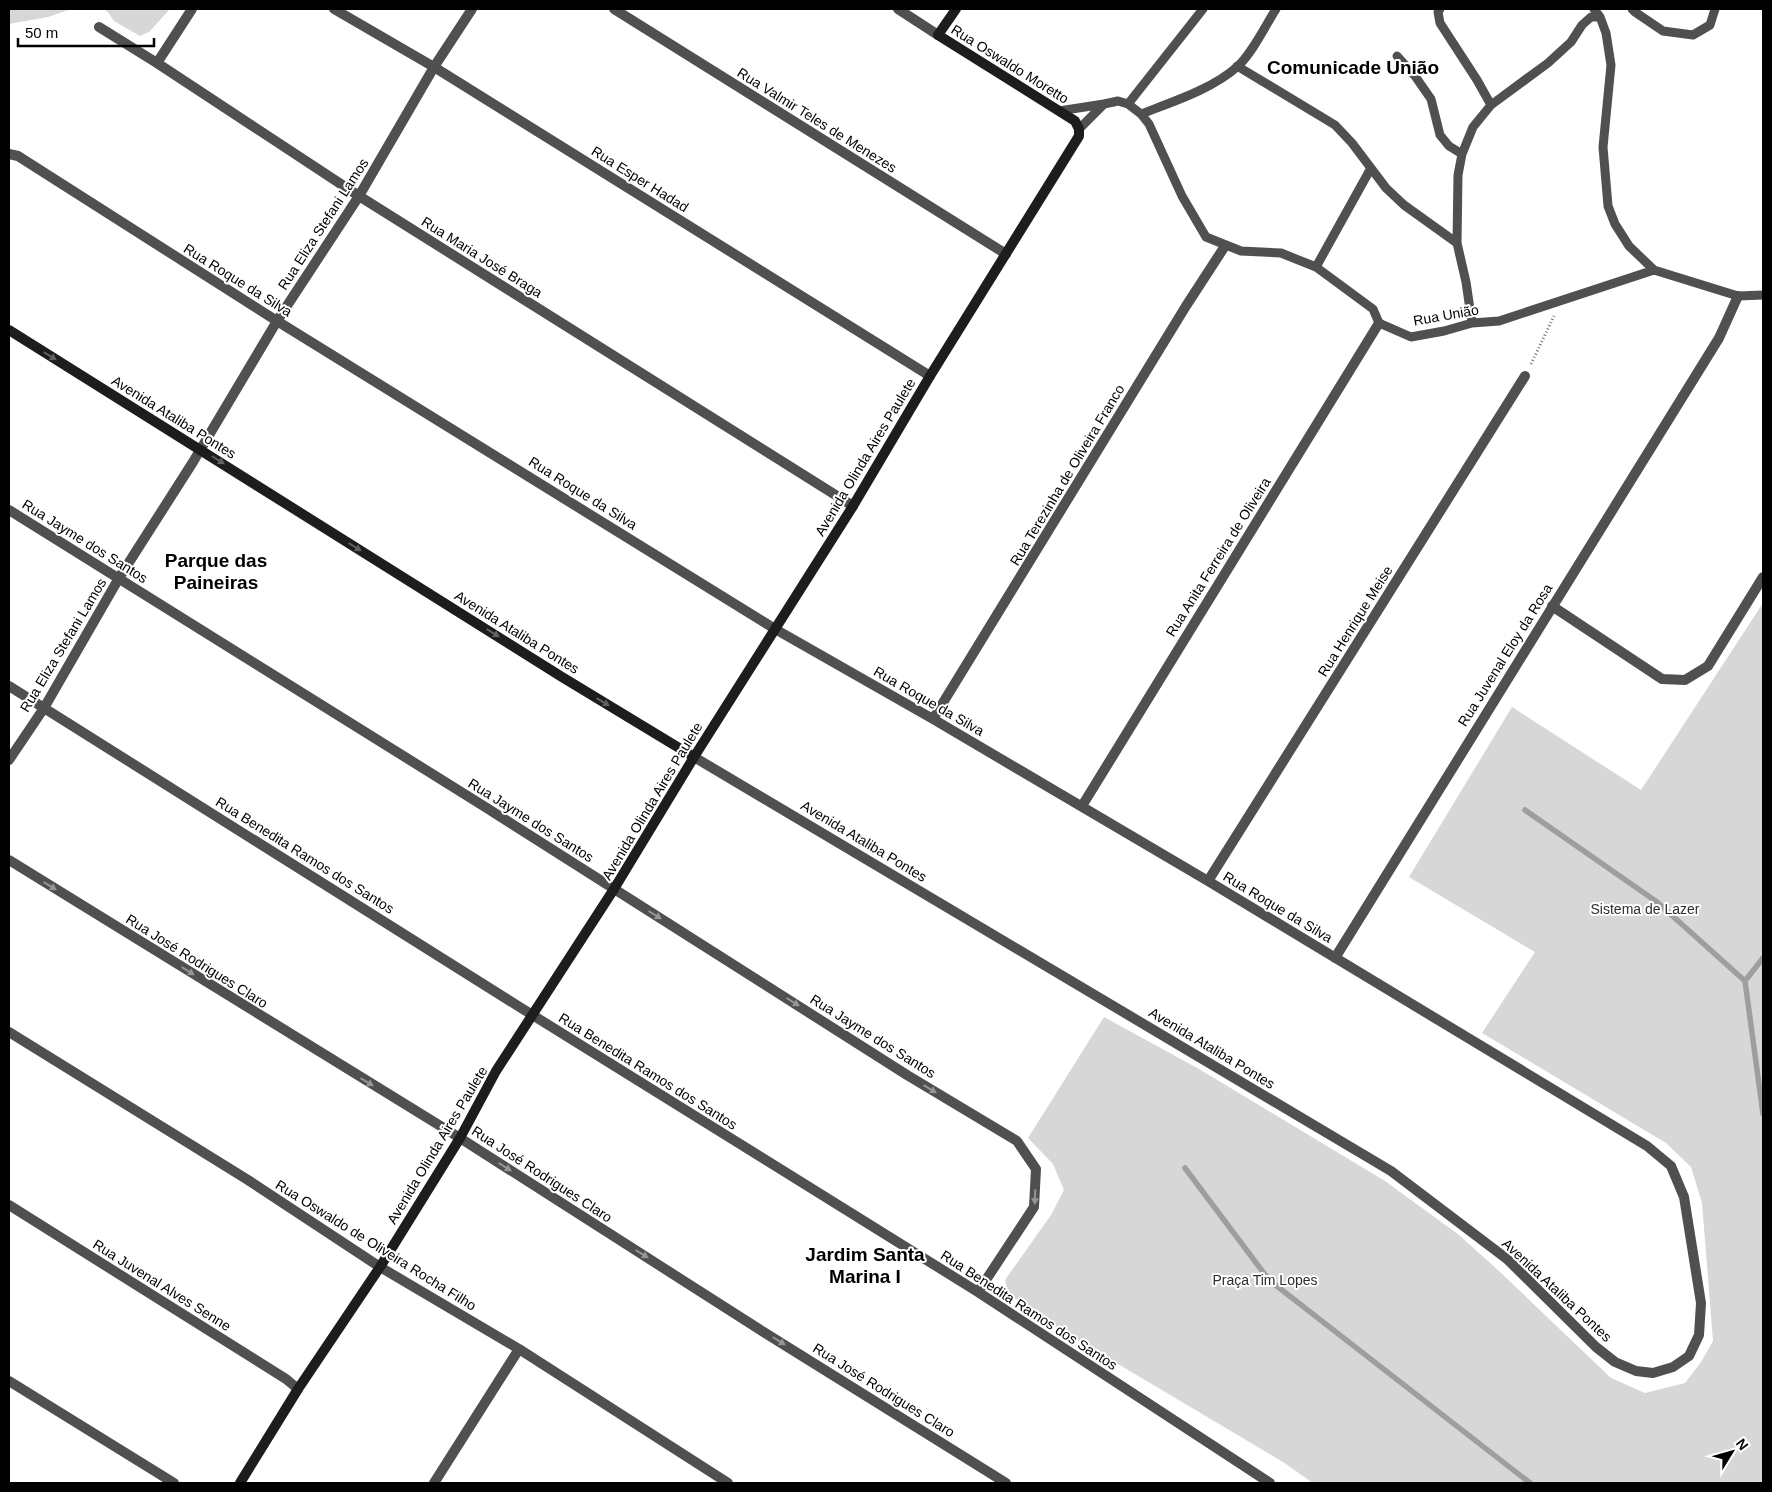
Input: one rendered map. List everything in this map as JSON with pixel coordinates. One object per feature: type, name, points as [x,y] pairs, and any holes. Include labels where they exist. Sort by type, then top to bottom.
[{"type":"street","points":[[157,63],[192,9]]},
{"type":"street","name":"Rua Esper Hadad","points":[[334,9],[434,67],[930,376]]},
{"type":"street","name":"Rua Eliza Stefani Lamos","points":[[9,760],[44,708],[120,578],[200,450],[277,321],[359,196],[434,67],[472,9]]},
{"type":"street","name":"Rua Valmir Teles de Menezes","points":[[614,9],[1006,254]]},
{"type":"street","name":"Rua Oswaldo Moretto","points":[[898,9],[1075,121],[1079,129]]},
{"type":"street","points":[[938,35],[956,9]]},
{"type":"street","name":"Rua Maria José Braga","points":[[99,27],[359,196],[853,506]]},
{"type":"street","name":"Avenida Olinda Aires Paulete","points":[[240,1483],[298,1389],[380,1267],[460,1138],[496,1071],[614,889],[694,757],[853,506],[930,376],[1079,136],[1079,129]]},
{"type":"street","name":"Rua Roque da Silva","points":[[9,154],[18,156],[277,321],[775,629],[1082,806],[1647,1146],[1672,1166],[1684,1197],[1702,1303],[1699,1335],[1689,1356]]},
{"type":"street","name":"Rua Terezinha de Oliveira Franco","points":[[933,719],[1181,314],[1225,246]]},
{"type":"street","name":"Rua Juvenal Eloy da Rosa","points":[[1335,958],[1701,368],[1719,338],[1738,296]]},
{"type":"street","name":"Rua Anita Ferreira de Oliveira","points":[[1082,806],[1380,323]]},
{"type":"street","name":"Avenida Ataliba Pontes","points":[[9,330],[562,677],[1391,1171],[1507,1259],[1596,1347],[1615,1362],[1636,1371],[1654,1373],[1673,1367],[1689,1356]]},
{"type":"street","name":"Rua Henrique Meise","points":[[1208,881],[1525,376]]},
{"type":"street","name":"Rua Jayme dos Santos","points":[[9,510],[120,578],[907,1075],[1017,1141],[1036,1169],[1034,1207],[978,1292]]},
{"type":"street","points":[[1552,606],[1662,679],[1685,680],[1708,666],[1763,577]]},
{"type":"street","name":"Rua Benedita Ramos dos Santos","points":[[9,686],[532,1015],[978,1292],[1270,1483]]},
{"type":"street","name":"Rua José Rodrigues Claro","points":[[9,860],[460,1138],[753,1325],[1006,1483]]},
{"type":"street","name":"Rua Oswaldo de Oliveira Rocha Filho","points":[[9,1032],[248,1180],[380,1267],[519,1349],[728,1483]]},
{"type":"street","name":"Rua Juvenal Alves Senne","points":[[9,1205],[286,1379],[298,1389]]},
{"type":"street","points":[[434,1483],[519,1349]]},
{"type":"street","points":[[9,1381],[174,1483]]},
{"type":"lane","points":[[1128,104],[1203,9]]},
{"type":"lane","points":[[1141,114],[1214,83],[1237,66],[1245,57],[1276,9]]},
{"type":"lane","points":[[1440,9],[1438,12],[1440,23],[1477,80],[1490,105]]},
{"type":"lane","points":[[1632,9],[1664,31],[1693,35],[1710,25],[1715,9]]},
{"type":"lane","points":[[1472,323],[1466,282],[1457,243],[1458,175],[1462,154],[1473,127],[1490,105],[1548,63],[1571,42],[1582,26],[1597,13],[1606,33],[1611,65],[1603,147],[1608,206],[1615,224],[1629,246],[1654,270],[1738,296],[1763,295]]},
{"type":"lane","points":[[1397,56],[1415,76],[1431,99],[1440,135],[1448,146],[1462,154]]},
{"type":"lane","points":[[1237,66],[1335,125],[1352,142],[1386,188],[1404,205],[1457,243]]},
{"type":"lane","points":[[1059,111],[1118,101],[1128,104],[1141,114],[1149,124],[1182,196],[1206,238],[1241,251],[1281,253],[1316,266],[1374,309],[1380,323]]},
{"type":"lane","points":[[1079,129],[1104,104]]},
{"type":"lane","points":[[1316,266],[1371,168]]},
{"type":"lane","name":"Rua União","points":[[1380,323],[1411,337],[1444,331],[1472,323],[1499,321],[1654,270]]},
{"type":"path","points":[[1525,376],[1562,301]]},
{"type":"green space","points":[[9,9],[71,9],[48,17],[9,24]]},
{"type":"green space","points":[[103,9],[170,9],[149,32],[140,36],[114,21],[107,11]]},
{"type":"green space","points":[[1763,603],[1763,1483],[1313,1483],[1283,1462],[1039,1317],[1008,1293],[1005,1280],[1051,1215],[1064,1190],[1053,1164],[1028,1138],[1104,1017],[1199,1069],[1385,1181],[1459,1235],[1611,1378],[1645,1393],[1685,1383],[1701,1362],[1713,1341],[1702,1203],[1691,1167],[1666,1143],[1482,1033],[1535,952],[1409,877],[1512,707],[1641,790]]},
{"type":"waterway","points":[[1525,810],[1657,902],[1745,981],[1763,1114]]},
{"type":"waterway","points":[[1745,981],[1763,958]]},
{"type":"waterway","points":[[1185,1168],[1269,1280],[1530,1483]]},
{"type":"district","name":"Comunicade União","points":[[1353,67]]},
{"type":"district","name":"Parque das Paineiras","points":[[216,571]]},
{"type":"district","name":"Jardim Santa Marina I","points":[[865,1265]]},
{"type":"park label","name":"Sistema de Lazer","points":[[1645,909]]},
{"type":"park label","name":"Praça Tim Lopes","points":[[1265,1280]]}]
